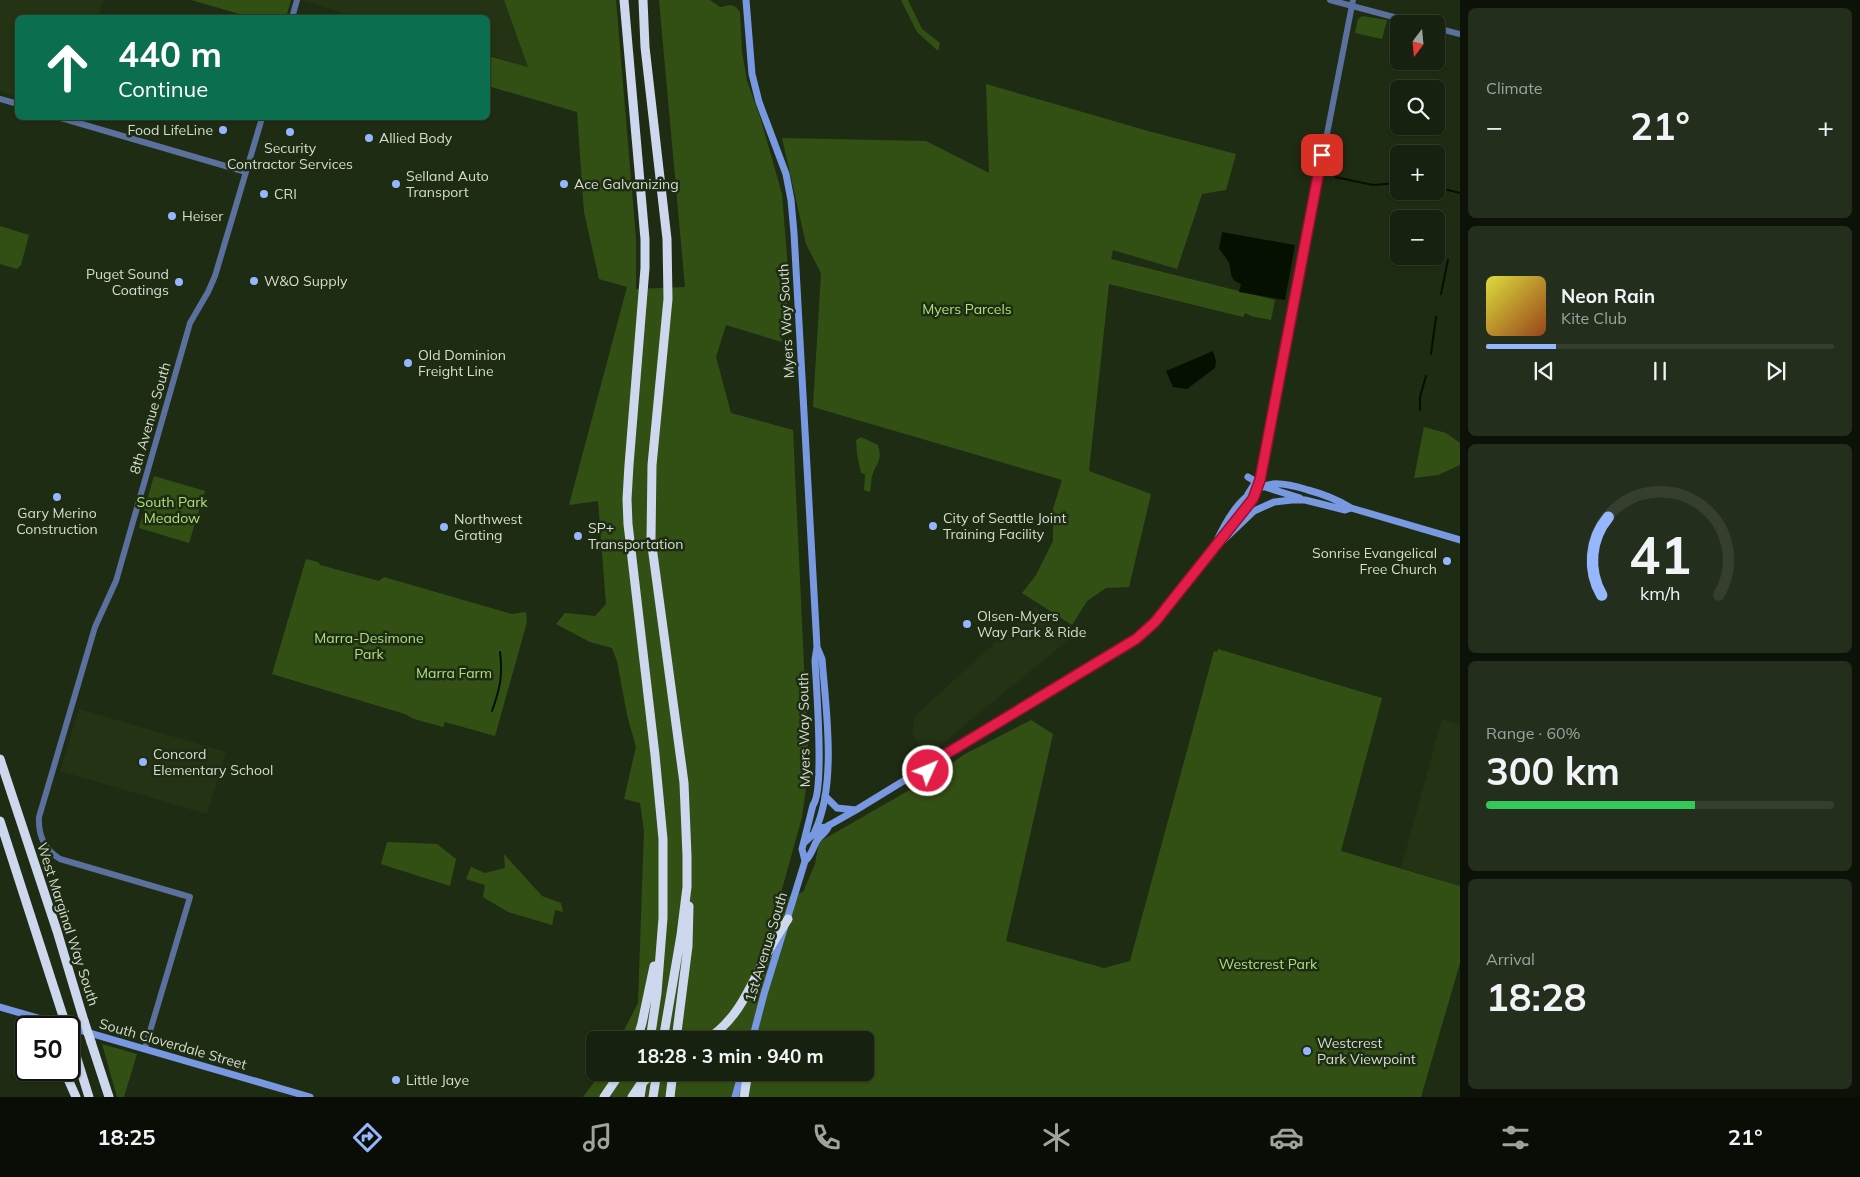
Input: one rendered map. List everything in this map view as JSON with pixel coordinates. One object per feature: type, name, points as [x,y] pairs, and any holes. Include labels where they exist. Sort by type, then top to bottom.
[{"type":"highway","points":[[624,0],[645,239],[645,268],[629,465],[628,524],[656,755],[663,839],[664,888],[657,994],[651,1031]]},
{"type":"highway","points":[[643,0],[646,47],[667,239],[668,270],[668,299],[652,465],[652,539],[684,782],[687,856],[687,887],[666,1031]]},
{"type":"highway","name":"West Marginal Way South","points":[[0,759],[109,1097]]},
{"type":"highway","points":[[0,822],[63,1016]]},
{"type":"highway","points":[[677,1031],[688,946],[689,901],[687,887]]},
{"type":"highway","points":[[719,1031],[739,1008],[766,954],[788,919]]},
{"type":"highway","points":[[640,1031],[661,934]]},
{"type":"highway","points":[[80,1066],[90,1097]]},
{"type":"highway","points":[[69,1081],[76,1097]]},
{"type":"highway","points":[[604,1097],[615,1081]]},
{"type":"highway","points":[[610,1097],[617,1081]]},
{"type":"highway","points":[[640,1097],[643,1081]]},
{"type":"highway","points":[[632,1097],[646,1081]]},
{"type":"highway","points":[[653,1097],[655,1081]]},
{"type":"highway","points":[[670,1097],[672,1081]]},
{"type":"highway","points":[[744,1097],[747,1081]]},
{"type":"main road","name":"Myers Way South","points":[[746,0],[752,74],[786,174],[791,200],[817,648],[815,660],[819,784],[816,802],[813,805],[802,849],[807,858]]},
{"type":"main road","points":[[1248,478],[1259,484],[1304,500],[1345,510],[1351,508]]},
{"type":"main road","points":[[1213,550],[1223,526],[1259,484],[1294,486],[1312,491],[1351,508],[1460,540]]},
{"type":"main road","points":[[802,849],[808,838],[818,829],[856,810],[905,780],[915,779],[940,763],[946,754],[1136,639],[1155,622],[1213,550],[1254,510],[1280,500],[1304,500]]},
{"type":"main road","name":"Myers Way South","points":[[807,858],[818,829],[825,796],[828,763],[822,658],[817,648]]},
{"type":"main road","points":[[825,796],[837,808],[856,810]]},
{"type":"main road","points":[[816,802],[818,805],[816,820],[818,829]]},
{"type":"main road","points":[[807,858],[814,851],[819,838],[827,831],[829,825]]},
{"type":"main road","name":"1st Avenue South","points":[[754,1031],[807,858]]},
{"type":"main road","name":"South Cloverdale Street","points":[[0,1007],[26,1016]]},
{"type":"main road","name":"South Cloverdale Street","points":[[80,1032],[145,1048],[307,1096]]},
{"type":"main road","points":[[735,1097],[739,1081]]},
{"type":"street","points":[[293,15],[298,0]]},
{"type":"street","points":[[1330,0],[1352,3],[1391,15]]},
{"type":"street","points":[[1213,550],[1253,499],[1259,484],[1352,3]]},
{"type":"street","points":[[1445,30],[1460,34]]},
{"type":"street","points":[[0,99],[15,103]]},
{"type":"street","points":[[68,120],[246,172]]},
{"type":"street","name":"8th Avenue South","points":[[145,1048],[190,897],[65,862],[55,856],[44,844],[39,830],[39,817],[95,628],[116,581],[190,323],[215,276],[261,120]]},
{"type":"shaded area","points":[[0,0],[104,0],[99,15],[15,15],[15,96],[0,91]]},
{"type":"shaded area","points":[[504,0],[528,67],[490,56],[490,15],[351,15],[303,1]]},
{"type":"shaded area","points":[[1222,232],[1295,245],[1285,300],[1239,292],[1241,284],[1233,278],[1229,263],[1219,249]]},
{"type":"shaded area","points":[[1213,351],[1216,361],[1215,368],[1187,389],[1173,387],[1166,371]]},
{"type":"shaded area","points":[[1035,606],[1068,640],[927,756],[912,733],[915,716]]},
{"type":"shaded area","name":"Concord Elementary School","points":[[79,709],[226,752],[207,814],[60,771]]},
{"type":"shaded area","points":[[1442,719],[1460,725],[1460,886],[1401,868]]},
{"type":"green space","points":[[191,0],[291,0],[287,15],[243,15]]},
{"type":"green space","name":"Westcrest Park","points":[[504,0],[616,0],[636,239],[636,289],[685,287],[659,0],[710,0],[720,7],[731,5],[736,7],[740,12],[742,51],[747,81],[761,120],[782,194],[787,257],[787,314],[780,323],[782,342],[726,325],[716,357],[731,413],[793,430],[808,752],[807,780],[802,817],[779,900],[803,892],[815,864],[819,842],[920,784],[965,754],[1031,720],[1053,734],[1006,941],[1104,968],[1130,961],[1214,651],[1217,652],[1218,649],[1382,698],[1341,851],[1460,886],[1460,963],[1421,1097],[583,1097],[595,1081],[874,1081],[874,1031],[624,1031],[638,1003],[644,831],[640,803],[624,799],[636,747],[627,715],[617,661],[612,648],[590,642],[556,624],[565,613],[595,616],[606,604],[598,501],[569,505],[627,287],[599,279],[584,212],[577,112],[490,87],[490,57],[528,67]]},
{"type":"green space","points":[[901,0],[908,0],[922,29],[940,43],[938,51],[917,32]]},
{"type":"green space","points":[[1362,16],[1387,20],[1382,39],[1355,33],[1358,19]]},
{"type":"green space","name":"Myers Parcels","points":[[986,84],[1148,131],[1236,154],[1226,190],[1202,194],[1177,269],[1113,250],[1111,259],[1275,300],[1271,320],[1245,313],[1243,317],[1109,284],[1089,471],[1151,494],[1129,587],[1106,588],[1087,601],[1072,625],[1022,593],[1036,575],[1053,541],[1053,509],[1062,480],[813,407],[821,273],[806,244],[782,138],[926,141],[989,173]]},
{"type":"green space","points":[[0,226],[29,235],[21,265],[17,269],[0,264]]},
{"type":"green space","points":[[1424,427],[1446,433],[1460,443],[1460,465],[1438,475],[1414,478]]},
{"type":"green space","points":[[861,437],[878,445],[880,455],[872,476],[870,492],[864,490],[865,474],[861,473],[857,454],[856,440]]},
{"type":"green space","name":"South Park Meadow","points":[[154,476],[205,491],[189,543],[139,528]]},
{"type":"green space","name":"Marra-Desimone Park","points":[[306,559],[318,562],[320,565],[379,581],[384,577],[512,614],[526,612],[527,622],[495,736],[445,722],[443,727],[414,719],[405,714],[272,674]]},
{"type":"green space","points":[[387,842],[437,844],[456,859],[450,886],[381,864]]},
{"type":"green space","points":[[504,854],[542,896],[561,903],[563,912],[555,910],[552,925],[508,912],[483,897],[485,885],[466,879],[471,867],[485,873],[505,868]]},
{"type":"green space","points":[[102,1044],[137,1054],[124,1097],[117,1097]]},
{"type":"waterway","points":[[1335,177],[1373,185],[1390,184]]},
{"type":"waterway","points":[[1445,189],[1460,193]]},
{"type":"waterway","points":[[1441,294],[1448,260]]},
{"type":"waterway","points":[[1431,354],[1436,317]]},
{"type":"waterway","points":[[1420,410],[1420,397],[1426,376]]},
{"type":"waterway","points":[[492,711],[500,682],[500,652]]},
{"type":"place","name":"Food LifeLine","points":[[223,130]]},
{"type":"place","name":"Security Contractor Services","points":[[290,132]]},
{"type":"place","name":"Allied Body","points":[[369,138]]},
{"type":"place","name":"Selland Auto Transport","points":[[396,184]]},
{"type":"place","name":"Ace Galvanizing","points":[[564,184]]},
{"type":"place","name":"CRI","points":[[264,194]]},
{"type":"place","name":"Heiser","points":[[172,216]]},
{"type":"place","name":"W&O Supply","points":[[254,281]]},
{"type":"place","name":"Puget Sound Coatings","points":[[179,282]]},
{"type":"place","name":"Old Dominion Freight Line","points":[[408,363]]},
{"type":"place","name":"Gary Merino Construction","points":[[57,497]]},
{"type":"place","name":"City of Seattle Joint Training Facility","points":[[933,526]]},
{"type":"place","name":"Northwest Grating","points":[[444,527]]},
{"type":"place","name":"SP+ Transportation","points":[[578,536]]},
{"type":"place","name":"Sonrise Evangelical Free Church","points":[[1447,561]]},
{"type":"place","name":"Olsen-Myers Way Park & Ride","points":[[967,624]]},
{"type":"place","name":"Concord Elementary School","points":[[143,762]]},
{"type":"place","name":"Westcrest Park Viewpoint","points":[[1307,1051]]},
{"type":"place","name":"Little Jaye","points":[[396,1080]]},
{"type":"route","points":[[928,771],[940,763],[946,754],[1145,632],[1253,499],[1260,480],[1322,155]]},
{"type":"park label","name":"Marra Farm","points":[[454,673]]}]
